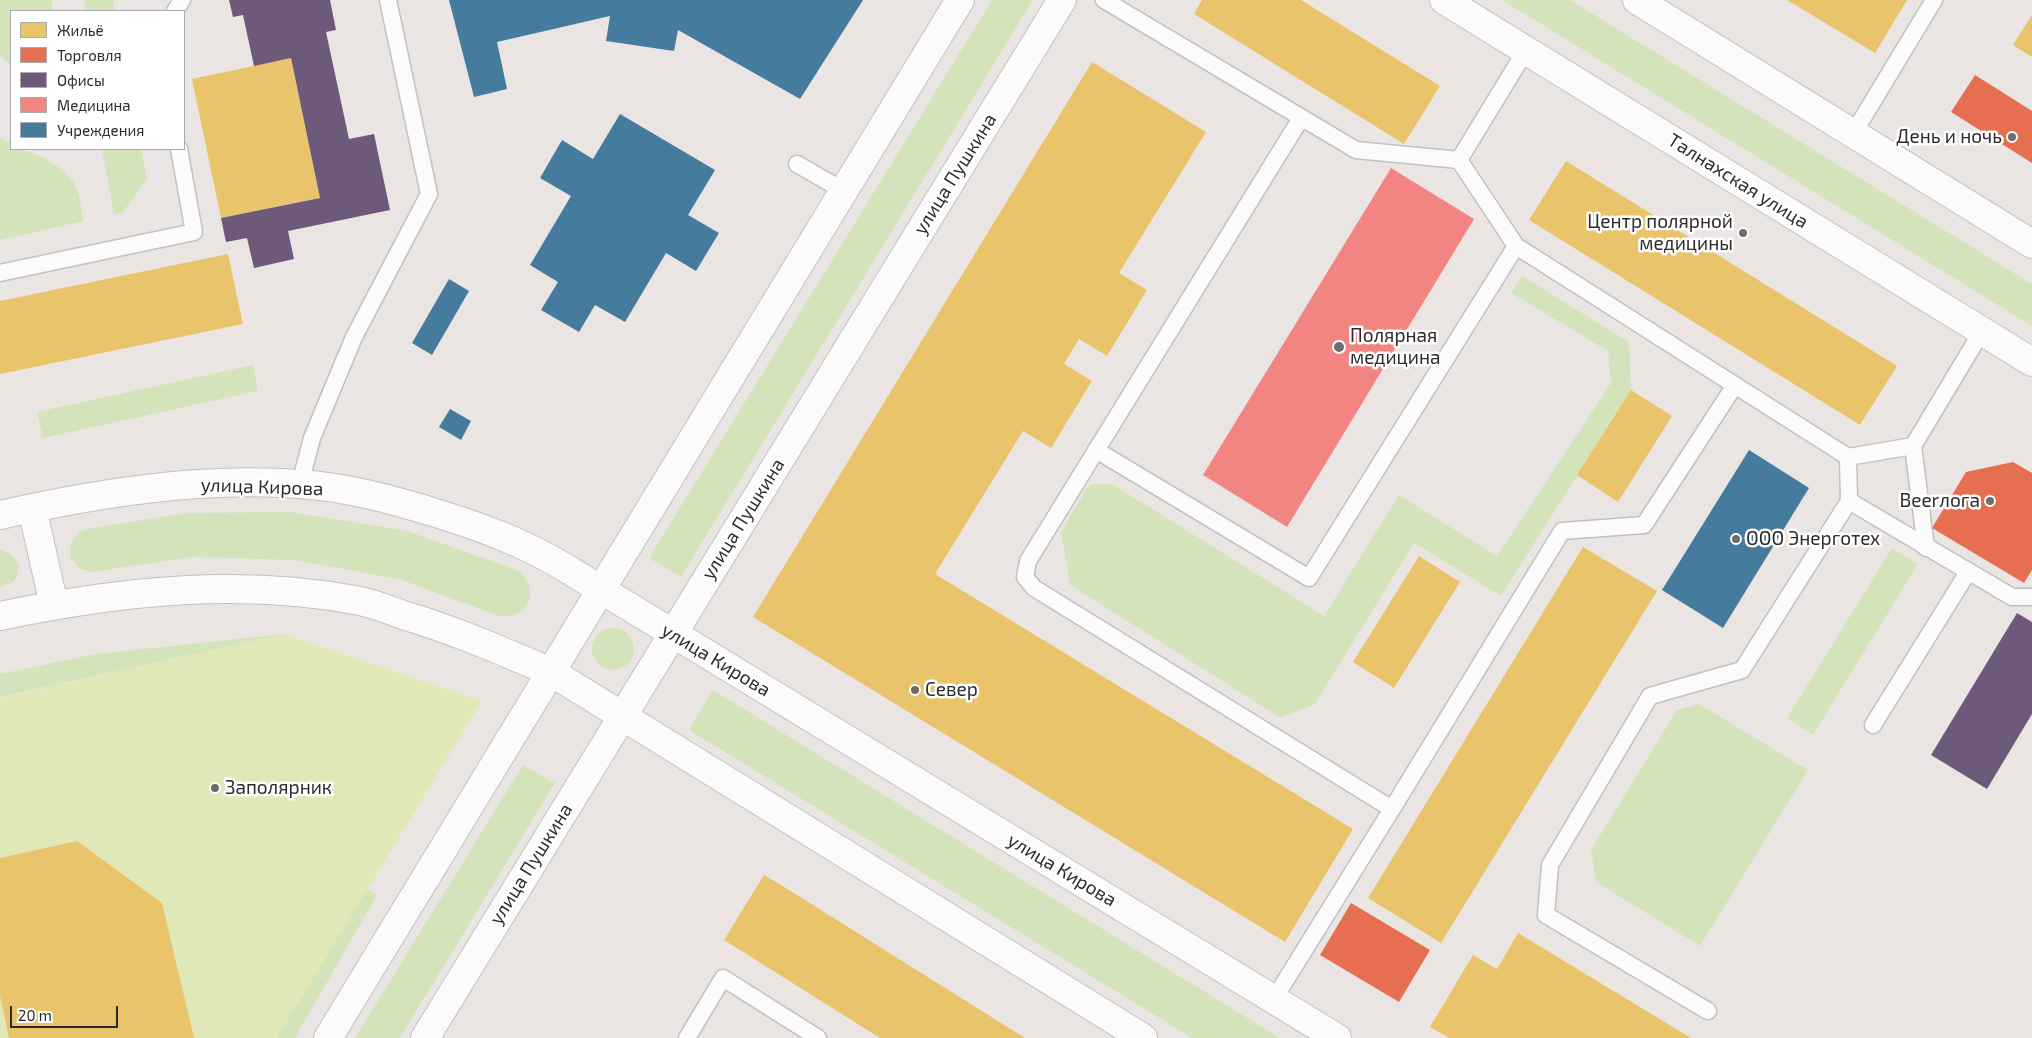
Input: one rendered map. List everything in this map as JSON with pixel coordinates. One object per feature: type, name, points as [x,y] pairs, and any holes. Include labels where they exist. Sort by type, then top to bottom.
[{"type":"street","points":[[328,1038],[960,0]]},
{"type":"street","name":"улица Пушкина","points":[[425,1038],[1062,0]]},
{"type":"street","name":"Талнахская улица","points":[[1444,0],[2032,362]]},
{"type":"street","points":[[1637,0],[2032,244]]},
{"type":"street","name":"улица Кирова","points":[[0,515],[121,492],[207,483],[300,484],[388,498],[483,528],[532,548],[601,589],[1337,1038]]},
{"type":"street","points":[[32,508],[54,605]]},
{"type":"street","points":[[0,616],[54,605],[129,594],[205,588],[284,590],[362,602],[447,628],[551,672],[1143,1038]]},
{"type":"lane","points":[[300,484],[312,438],[354,337],[429,194],[388,0]]},
{"type":"lane","points":[[1104,0],[1356,150],[1458,160]]},
{"type":"lane","points":[[1853,134],[1934,0]]},
{"type":"lane","points":[[1458,160],[1526,50]]},
{"type":"lane","points":[[1301,118],[1028,561],[1025,577],[1034,588],[1392,808]]},
{"type":"lane","points":[[0,273],[194,232],[179,150]]},
{"type":"lane","points":[[1458,160],[1516,246],[1848,457],[1913,446]]},
{"type":"lane","points":[[798,164],[844,190]]},
{"type":"lane","points":[[1096,450],[1309,578],[1516,246]]},
{"type":"lane","points":[[1926,548],[1913,446],[1982,331]]},
{"type":"lane","points":[[1274,999],[1562,531],[1644,525],[1735,385]]},
{"type":"lane","points":[[1708,1011],[1546,916],[1550,864],[1650,696],[1742,670],[1849,501],[1848,457]]},
{"type":"lane","points":[[1849,501],[2012,597],[2032,597]]},
{"type":"lane","points":[[1873,725],[1968,572]]},
{"type":"lane","points":[[687,1038],[723,978],[818,1038]]},
{"type":"green space","points":[[0,0],[51,0],[53,10],[10,10],[10,64],[0,56]]},
{"type":"green space","points":[[84,0],[113,0],[115,10],[86,10]]},
{"type":"green space","points":[[992,0],[1033,0],[681,577],[649,558]]},
{"type":"green space","points":[[1502,0],[1570,0],[2032,284],[2032,326]]},
{"type":"green space","points":[[0,137],[10,142],[10,150],[20,150],[37,155],[55,164],[69,176],[78,191],[83,221],[0,240]]},
{"type":"green space","points":[[102,150],[141,150],[147,179],[123,212],[114,214]]},
{"type":"green space","points":[[1522,276],[1629,342],[1631,390],[1501,596],[1414,543],[1315,704],[1281,718],[1070,585],[1061,532],[1089,485],[1112,484],[1324,616],[1399,495],[1497,556],[1611,383],[1608,351],[1511,293]]},
{"type":"green space","points":[[253,365],[258,391],[43,438],[37,412]]},
{"type":"green space","points":[[291,512],[407,531],[517,570],[525,578],[529,586],[529,601],[525,608],[518,613],[510,616],[499,616],[399,579],[294,560],[192,557],[92,572],[79,568],[70,557],[71,542],[82,530],[186,513]]},
{"type":"green space","points":[[1892,548],[1918,564],[1813,735],[1787,718]]},
{"type":"green space","points":[[0,550],[11,554],[17,562],[18,572],[13,582],[0,587]]},
{"type":"green space","points":[[617,628],[625,631],[631,637],[634,649],[631,661],[625,667],[609,670],[601,667],[595,661],[592,645],[595,637],[601,631]]},
{"type":"green space","points":[[285,634],[0,697],[0,674],[96,654]]},
{"type":"green space","name":"Заполярник","points":[[285,634],[482,701],[277,1038],[0,1038],[0,698]]},
{"type":"green space","points":[[713,690],[1280,1038],[1192,1038],[689,730]]},
{"type":"green space","points":[[1699,704],[1808,770],[1700,946],[1596,882],[1591,850],[1677,710]]},
{"type":"green space","points":[[523,765],[555,783],[400,1038],[355,1038]]},
{"type":"green space","points":[[352,879],[377,895],[295,1038],[277,1038],[303,953]]},
{"type":"building: Жильё","points":[[1202,0],[1301,0],[1440,86],[1404,144],[1194,14]]},
{"type":"building: Жильё","points":[[1787,0],[1907,0],[1875,53]]},
{"type":"building: Жильё","points":[[2032,15],[2032,57],[2013,45]]},
{"type":"building: Жильё","points":[[291,58],[320,198],[221,218],[192,79]]},
{"type":"building: Жильё","points":[[1092,62],[1206,132],[1119,273],[1147,290],[1107,356],[1079,339],[1064,364],[1092,381],[1051,448],[1023,431],[935,574],[1353,829],[1285,942],[753,617]]},
{"type":"building: Жильё","points":[[1566,161],[1897,366],[1860,425],[1529,220]]},
{"type":"building: Жильё","points":[[228,254],[243,324],[0,374],[0,301]]},
{"type":"building: Жильё","points":[[1631,390],[1672,416],[1618,502],[1577,475]]},
{"type":"building: Жильё","points":[[1583,547],[1657,591],[1441,943],[1368,898]]},
{"type":"building: Жильё","points":[[1419,556],[1460,582],[1394,688],[1353,662]]},
{"type":"building: Жильё","points":[[77,841],[162,903],[194,1038],[9,1038],[0,996],[0,858]]},
{"type":"building: Жильё","points":[[764,875],[1025,1038],[880,1038],[724,940]]},
{"type":"building: Жильё","points":[[1518,933],[1691,1038],[1449,1038],[1430,1027],[1473,955],[1497,969]]},
{"type":"building: Торговля","name":"День и ночь","points":[[1975,75],[2032,111],[2032,163],[1951,112]]},
{"type":"building: Торговля","name":"Beerлога","points":[[2013,462],[2032,473],[2032,570],[2024,583],[1932,528],[1966,472]]},
{"type":"building: Торговля","points":[[1351,903],[1430,950],[1399,1002],[1320,955]]},
{"type":"building: Офисы","points":[[229,0],[330,0],[336,30],[326,32],[349,139],[374,134],[390,210],[288,231],[294,259],[254,268],[247,238],[226,242],[221,218],[320,198],[291,58],[254,66],[243,15],[233,17]]},
{"type":"building: Офисы","points":[[2017,613],[2032,622],[2032,714],[1987,789],[1931,755]]},
{"type":"building: Медицина","name":"Полярная медицина","points":[[1391,168],[1474,219],[1287,527],[1203,475]]},
{"type":"building: Учреждения","points":[[449,0],[863,0],[800,99],[678,30],[674,51],[606,41],[610,16],[497,42],[507,89],[474,97]]},
{"type":"building: Учреждения","points":[[620,114],[715,170],[688,215],[719,233],[696,271],[666,253],[625,322],[595,305],[579,332],[541,310],[558,282],[530,265],[571,196],[540,178],[562,140],[593,159]]},
{"type":"building: Учреждения","points":[[449,279],[469,291],[432,355],[412,343]]},
{"type":"building: Учреждения","points":[[450,409],[471,421],[461,440],[439,427]]},
{"type":"building: Учреждения","name":"ООО Энерготех","points":[[1749,450],[1809,488],[1723,628],[1662,590]]},
{"type":"place","name":"День и ночь","points":[[2012,137]]},
{"type":"place","name":"Центр полярной медицины","points":[[1743,233]]},
{"type":"place","name":"Полярная медицина","points":[[1339,347]]},
{"type":"place","name":"Beerлога","points":[[1990,501]]},
{"type":"place","name":"ООО Энерготех","points":[[1736,539]]},
{"type":"place","name":"Север","points":[[915,690]]},
{"type":"place","name":"Заполярник","points":[[215,788]]}]
